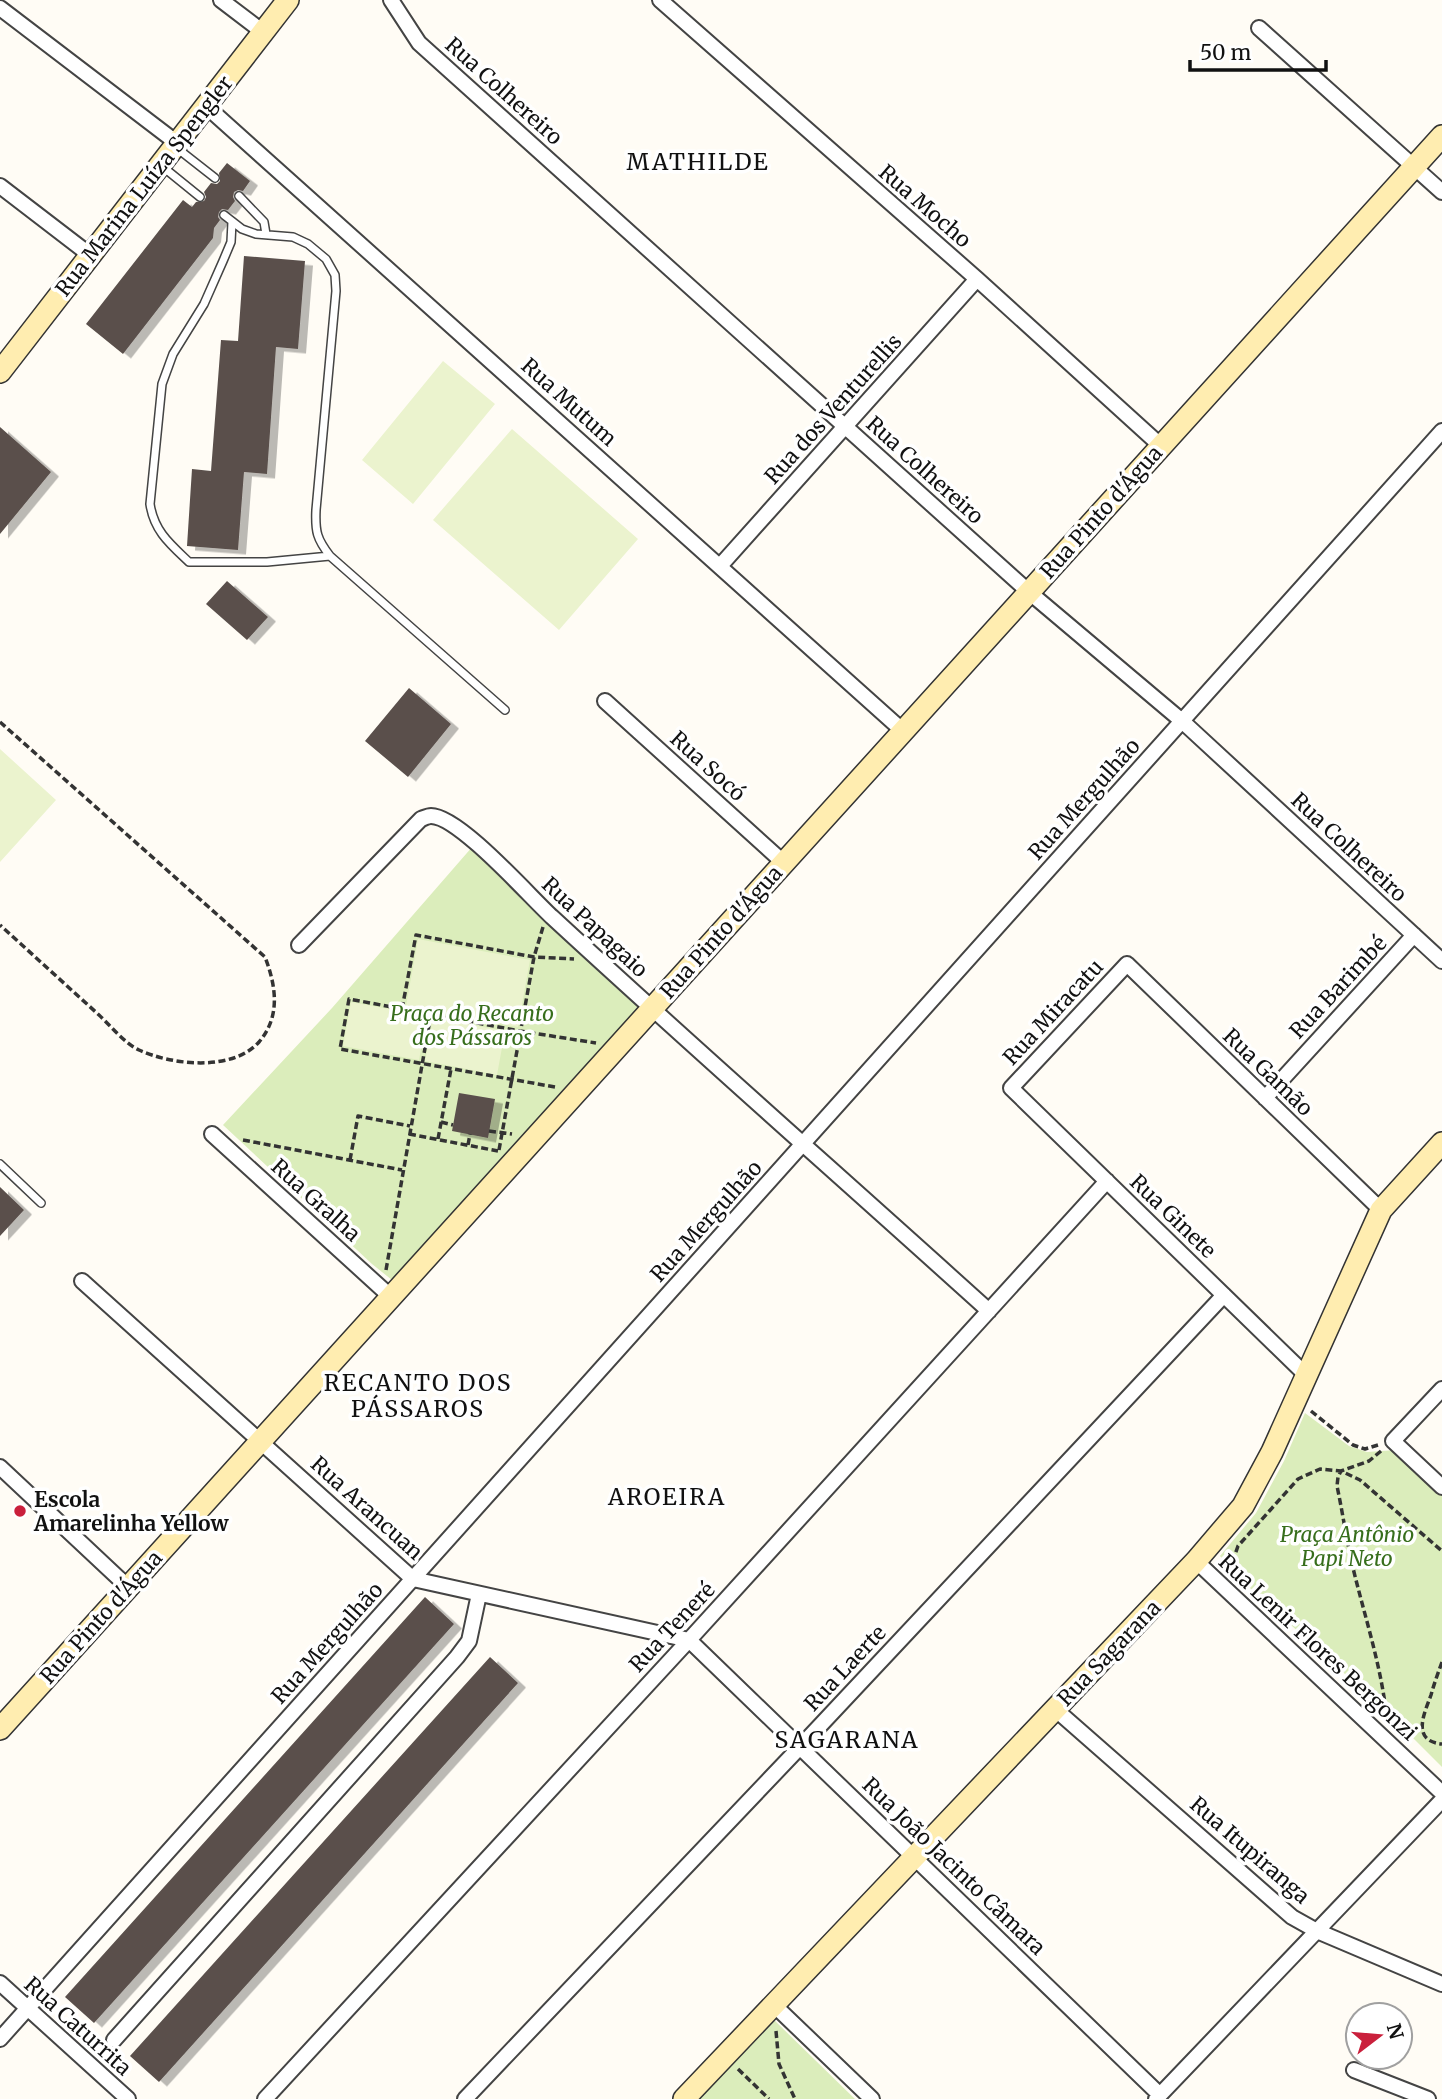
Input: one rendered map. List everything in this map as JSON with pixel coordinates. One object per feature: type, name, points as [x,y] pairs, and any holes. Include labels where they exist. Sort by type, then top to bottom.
[{"type":"street","points":[[221,0],[263,32]]},
{"type":"street","name":"Rua Marina Luíza Spengler","points":[[1,368],[288,0]]},
{"type":"street","name":"Rua Colhereiro","points":[[391,0],[419,43],[1029,592],[1182,720],[1442,961]]},
{"type":"street","name":"Rua Mocho","points":[[660,0],[977,279],[1161,446]]},
{"type":"street","points":[[0,8],[176,145]]},
{"type":"street","points":[[1259,28],[1442,192]]},
{"type":"street","name":"Rua Mutum","points":[[206,106],[903,731]]},
{"type":"street","name":"Rua Pinto d'Água","points":[[1,1724],[260,1441],[387,1293],[652,1009],[1442,136]]},
{"type":"street","points":[[0,186],[90,255]]},
{"type":"street","name":"Rua dos Venturellis","points":[[720,566],[977,279]]},
{"type":"street","name":"Rua Mergulhão","points":[[0,2039],[1442,431]]},
{"type":"street","name":"Rua Socó","points":[[604,701],[784,863]]},
{"type":"street","name":"Rua Papagaio","points":[[299,945],[421,819],[432,816],[444,820],[472,840],[598,960],[989,1311]]},
{"type":"street","name":"Rua Barimbé","points":[[1265,1098],[1414,935]]},
{"type":"street","name":"Rua Gamão","points":[[1127,964],[1381,1210]]},
{"type":"street","name":"Rua Miracatu","points":[[1011,1088],[1127,964]]},
{"type":"street","name":"Rua Ginete","points":[[1011,1088],[1306,1375]]},
{"type":"street","name":"Rua Gralha","points":[[212,1134],[387,1293]]},
{"type":"street","name":"Rua Sagarana","points":[[684,2099],[1196,1561],[1243,1506],[1272,1452],[1381,1210],[1442,1143]]},
{"type":"street","name":"Rua Teneré","points":[[265,2099],[689,1640],[1107,1181]]},
{"type":"street","name":"Rua Arancuan","points":[[82,1281],[413,1579],[689,1640]]},
{"type":"street","name":"Rua Laerte","points":[[465,2099],[1224,1295]]},
{"type":"street","points":[[1442,1388],[1393,1441],[1442,1487]]},
{"type":"street","points":[[0,1467],[128,1587]]},
{"type":"street","name":"Rua Lenir Flores Bergonzi","points":[[1196,1561],[1442,1793]]},
{"type":"street","points":[[114,2040],[457,1657],[469,1641],[479,1594]]},
{"type":"street","name":"Rua João Jacinto Câmara","points":[[689,1640],[1158,2097]]},
{"type":"street","name":"Rua Itupiranga","points":[[1055,1709],[1292,1917],[1317,1931],[1442,1984]]},
{"type":"street","points":[[1158,2097],[1442,1800]]},
{"type":"street","name":"Rua Caturrita","points":[[0,1983],[128,2099]]},
{"type":"street","points":[[774,2005],[872,2099]]},
{"type":"street","points":[[1357,2071],[1428,2099]]},
{"type":"lane","points":[[176,145],[215,178]]},
{"type":"lane","points":[[160,164],[200,197]]},
{"type":"lane","points":[[239,196],[264,222],[266,234]]},
{"type":"lane","points":[[224,215],[242,229],[256,234],[293,237],[308,244],[326,259],[335,275],[336,291],[315,526],[318,540],[330,556],[505,710]]},
{"type":"lane","points":[[233,222],[227,252],[204,304],[173,354],[162,384],[150,504],[152,519],[164,537],[189,562],[267,562],[330,556]]},
{"type":"lane","points":[[0,1164],[41,1203]]},
{"type":"path","points":[[0,722],[265,957],[274,980],[275,1007],[270,1024],[252,1049],[204,1064],[178,1062],[136,1049],[0,925]]},
{"type":"path","points":[[495,1161],[534,957],[547,913]]},
{"type":"path","points":[[402,1009],[416,934],[534,957],[598,960]]},
{"type":"path","points":[[578,1090],[511,1081],[340,1049],[349,999],[618,1046]]},
{"type":"path","points":[[387,1293],[402,1170],[431,1014]]},
{"type":"path","points":[[438,1139],[451,1069]]},
{"type":"path","points":[[351,1160],[358,1116],[410,1126]]},
{"type":"path","points":[[441,1122],[453,1125]]},
{"type":"path","points":[[212,1134],[402,1170]]},
{"type":"path","points":[[409,1134],[498,1151]]},
{"type":"path","points":[[468,1145],[470,1134]]},
{"type":"path","points":[[1296,1398],[1353,1445],[1365,1449],[1393,1441]]},
{"type":"path","points":[[1388,1743],[1384,1690],[1353,1569],[1337,1486],[1342,1471],[1369,1461],[1393,1441]]},
{"type":"path","points":[[1228,1591],[1229,1567],[1238,1546],[1298,1479],[1320,1469],[1342,1471],[1360,1480],[1442,1551]]},
{"type":"path","points":[[1442,1662],[1422,1723],[1424,1735],[1432,1743],[1442,1744]]},
{"type":"path","points":[[774,2005],[779,2064],[795,2099]]},
{"type":"path","points":[[725,2056],[769,2099]]},
{"type":"green space","points":[[443,361],[495,404],[413,504],[362,460]]},
{"type":"green space","points":[[512,429],[638,539],[559,630],[433,520]]},
{"type":"green space","points":[[0,749],[56,800],[0,862]]},
{"type":"green space","name":"Praça do Recanto dos Pássaros","points":[[473,846],[646,1010],[392,1280],[223,1125],[332,1008]]},
{"type":"green space","points":[[418,939],[530,960],[518,1027],[406,1006]]},
{"type":"green space","points":[[351,1002],[427,1016],[419,1060],[343,1046]]},
{"type":"green space","points":[[433,1018],[505,1031],[497,1075],[425,1061]]},
{"type":"green space","name":"Praça Antônio Papi Neto","points":[[1305,1413],[1349,1446],[1367,1452],[1396,1450],[1442,1494],[1442,1767],[1388,1713],[1239,1578],[1220,1556],[1256,1513],[1284,1461]]},
{"type":"green space","points":[[772,2018],[855,2099],[695,2099]]},
{"type":"building","points":[[227,163],[250,181],[243,191],[234,192],[235,201],[228,210],[222,209],[219,212],[220,220],[214,228],[213,238],[123,354],[86,324],[183,200],[192,207],[196,202],[204,201],[204,192],[211,183],[217,184],[220,181],[219,173]]},
{"type":"building","points":[[244,256],[305,261],[298,349],[276,347],[267,474],[244,472],[238,550],[187,546],[192,469],[211,471],[221,340],[238,341]]},
{"type":"building","points":[[0,427],[51,472],[0,534]]},
{"type":"building","points":[[227,581],[268,617],[247,640],[206,604]]},
{"type":"building","points":[[409,688],[451,724],[408,777],[365,741]]},
{"type":"building","points":[[459,1093],[495,1099],[488,1138],[452,1131]]},
{"type":"building","points":[[0,1187],[24,1210],[0,1236]]},
{"type":"building","points":[[425,1597],[454,1624],[94,2023],[65,1997]]},
{"type":"building","points":[[490,1657],[518,1683],[159,2082],[130,2056]]},
{"type":"place","name":"Escola Amarelinha Yellow","points":[[20,1511]]},
{"type":"district","name":"MATHILDE","points":[[698,161]]},
{"type":"district","name":"RECANTO DOS PÁSSAROS","points":[[418,1395]]},
{"type":"district","name":"AROEIRA","points":[[667,1496]]},
{"type":"district","name":"SAGARANA","points":[[847,1739]]}]
